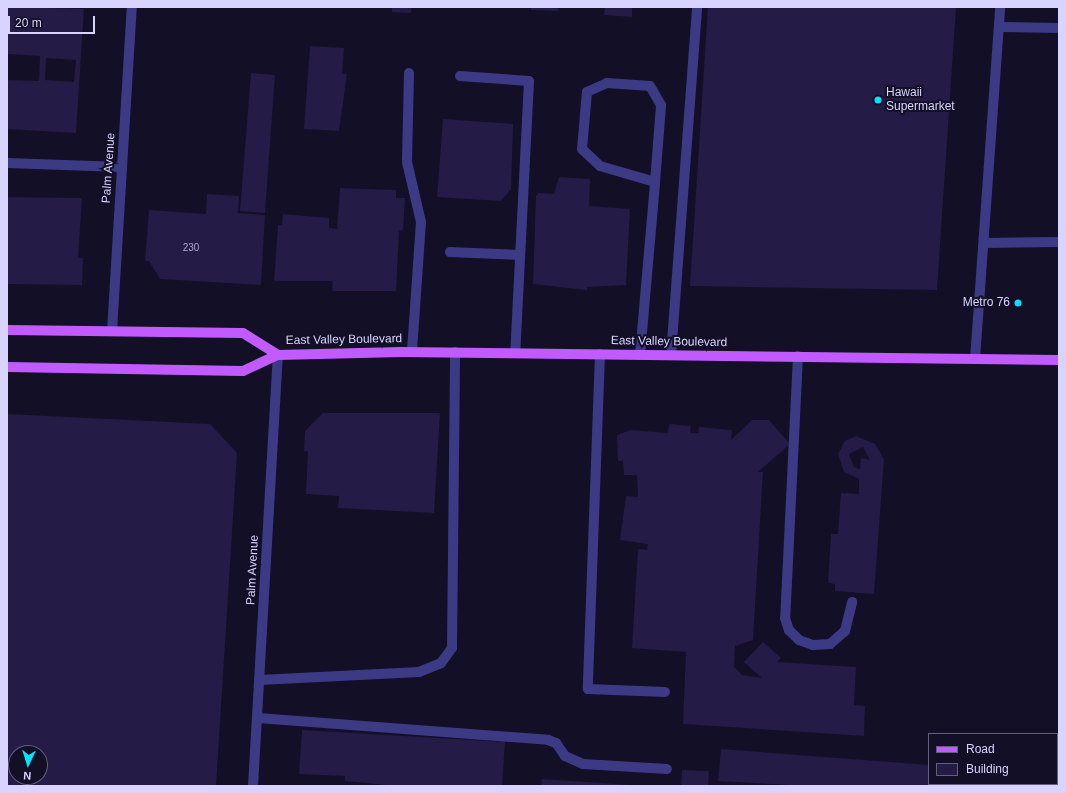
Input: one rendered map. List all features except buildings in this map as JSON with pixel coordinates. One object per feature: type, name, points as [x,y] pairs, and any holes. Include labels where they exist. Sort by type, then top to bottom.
[{"type":"main road","name":"East Valley Boulevard","points":[[7,330],[243,333],[278,354]]},
{"type":"main road","name":"East Valley Boulevard","points":[[7,367],[243,370],[278,354],[412,352],[1059,360]]},
{"type":"street","name":"Palm Avenue","points":[[112,331],[132,7]]},
{"type":"street","points":[[672,355],[698,7]]},
{"type":"street","points":[[975,359],[1000,7]]},
{"type":"street","points":[[999,27],[1059,28]]},
{"type":"street","points":[[409,73],[407,162],[420,222],[412,352]]},
{"type":"street","points":[[460,76],[529,81],[516,353]]},
{"type":"street","points":[[640,355],[661,105],[650,86],[607,83],[587,92],[582,149],[600,166],[654,182]]},
{"type":"street","points":[[7,163],[122,167]]},
{"type":"street","points":[[984,243],[1059,242]]},
{"type":"street","points":[[450,252],[520,255]]},
{"type":"street","points":[[259,680],[419,672],[441,663],[452,648],[455,352]]},
{"type":"street","name":"Palm Avenue","points":[[253,786],[278,354]]},
{"type":"street","points":[[600,354],[588,690],[665,692]]},
{"type":"street","points":[[798,356],[785,618],[789,630],[799,640],[813,645],[830,644],[845,631],[852,602]]},
{"type":"street","points":[[258,718],[548,740],[556,742],[565,756],[578,763],[667,769]]},
{"type":"place","name":"Hawaii Supermarket","points":[[878,100]]},
{"type":"place","name":"Metro 76","points":[[1018,303]]}]
